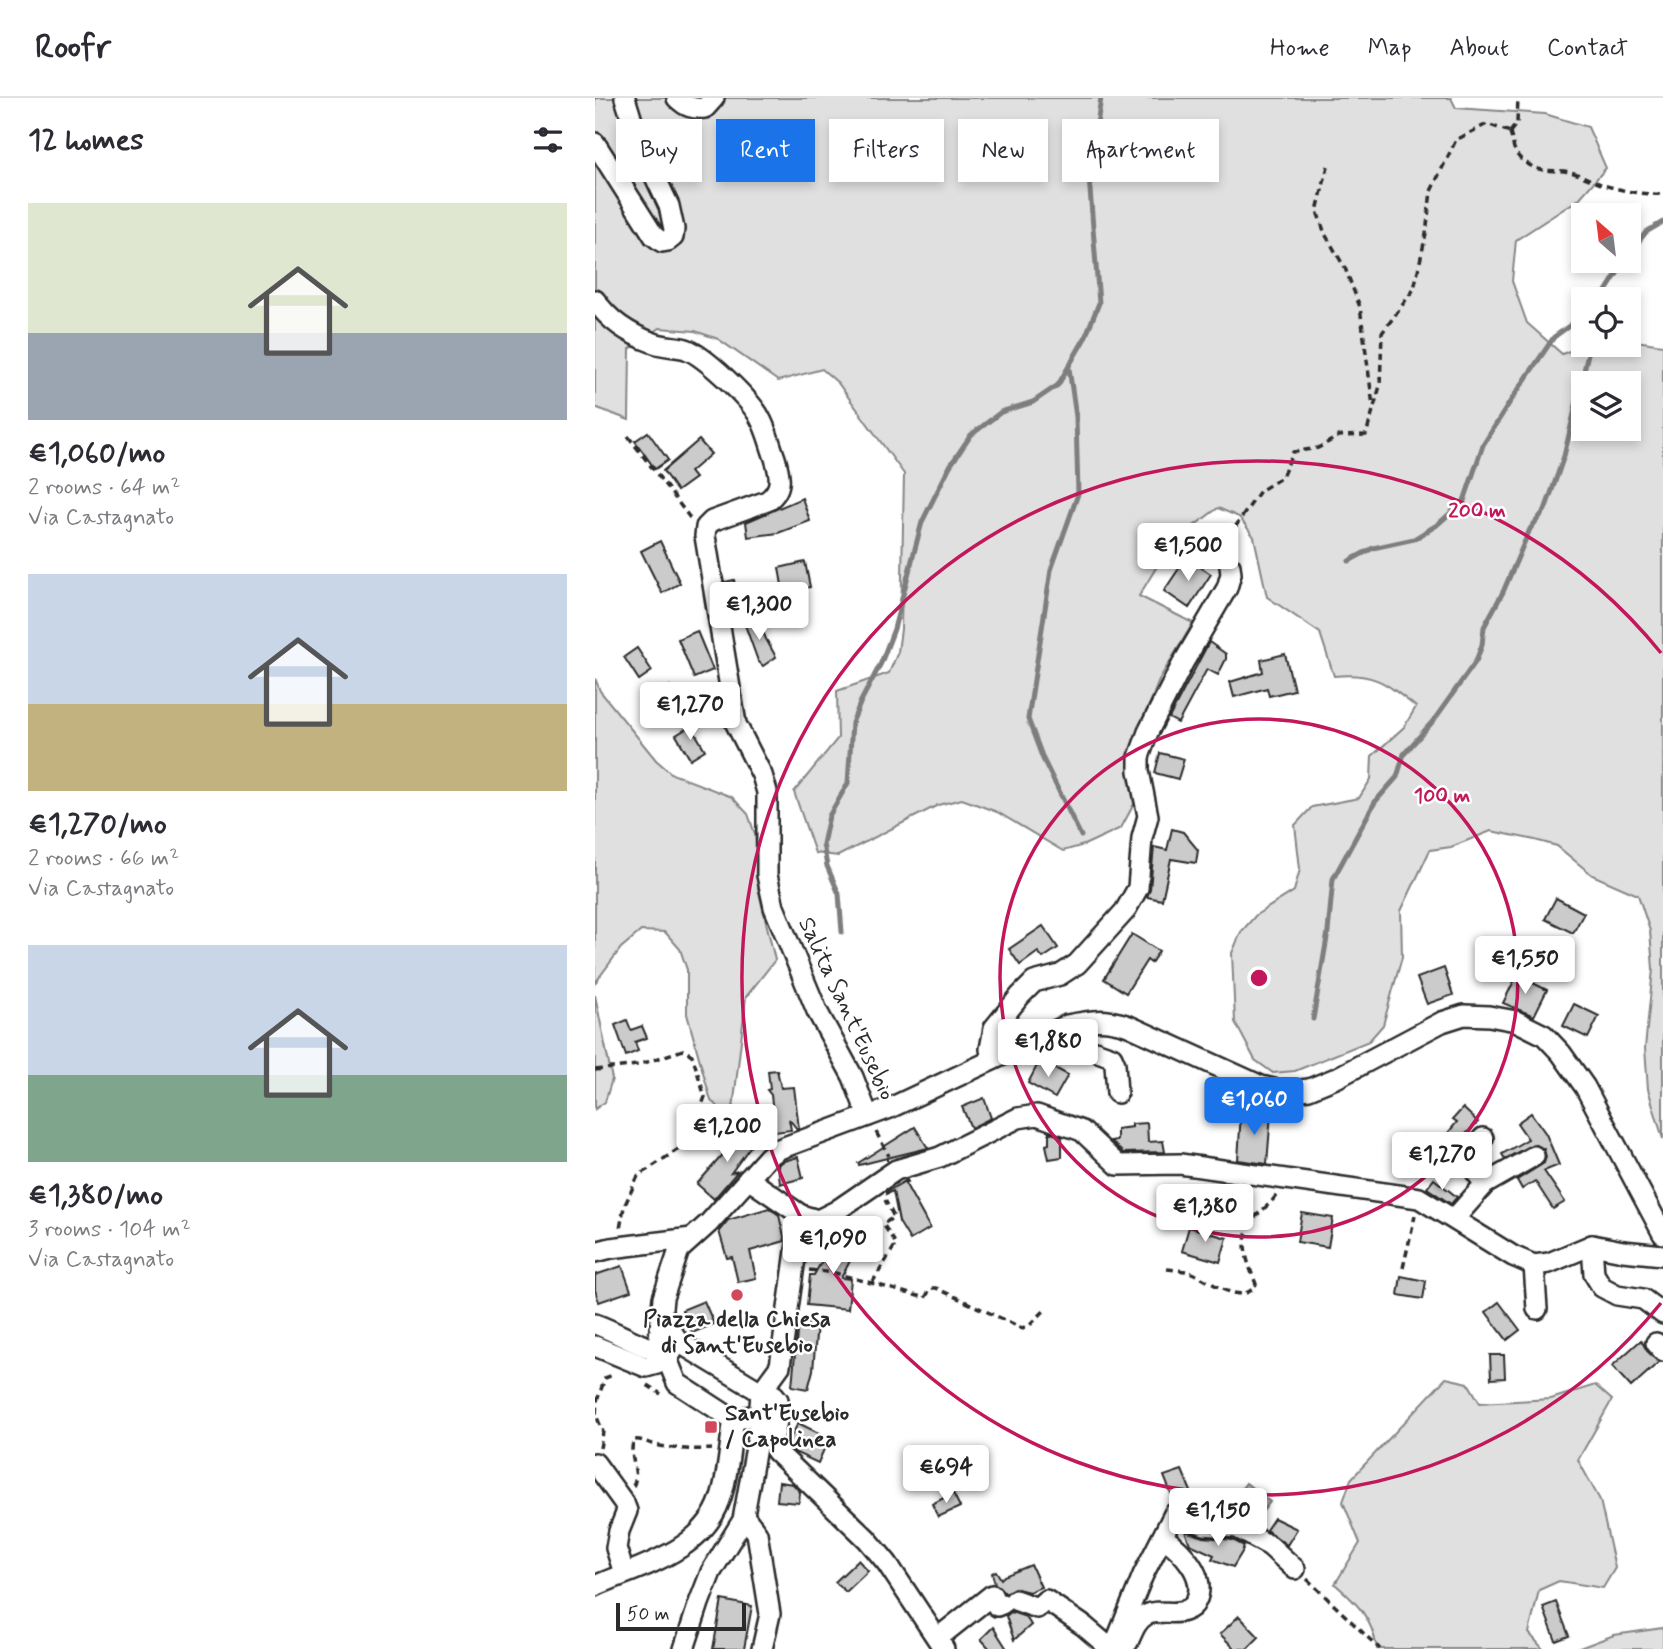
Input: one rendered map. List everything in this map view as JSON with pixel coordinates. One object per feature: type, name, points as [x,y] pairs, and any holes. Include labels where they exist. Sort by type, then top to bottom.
[{"type":"street","points":[[595,142],[654,236],[661,242],[668,242],[673,237],[674,229],[669,206],[639,143],[625,98]]},
{"type":"street","points":[[677,98],[694,109],[705,108],[715,98]]},
{"type":"street","points":[[595,300],[616,323],[634,334],[656,344],[694,353],[711,365],[759,415],[781,480],[778,488],[774,496],[767,501],[712,521],[706,527],[705,536]]},
{"type":"street","name":"Salita Sant'Eusebio","points":[[705,536],[736,724],[762,775],[767,792],[767,874],[773,908],[817,1011],[853,1077],[868,1116]]},
{"type":"street","points":[[992,1060],[990,1049],[994,1028],[1020,996],[1034,982],[1060,975],[1077,964],[1125,911],[1139,888],[1142,838],[1148,816],[1139,771],[1139,757],[1171,686],[1227,588],[1230,566]]},
{"type":"street","points":[[759,1418],[734,1420],[677,1383],[659,1339],[666,1284],[679,1250],[709,1223],[768,1157],[779,1149],[890,1108],[1067,1025],[1090,1020],[1110,1020],[1145,1033],[1261,1086],[1286,1092],[1309,1089],[1336,1078],[1442,1022],[1464,1016],[1489,1016],[1516,1021],[1544,1035],[1561,1053],[1585,1087],[1663,1234]]},
{"type":"street","points":[[1047,1034],[1112,1057],[1117,1093]]},
{"type":"street","points":[[748,1179],[809,1217],[836,1212],[896,1170],[940,1157],[1018,1118],[1037,1115],[1082,1131],[1118,1165],[1180,1164],[1419,1198],[1513,1256],[1534,1265],[1549,1263],[1592,1245],[1663,1255]]},
{"type":"street","points":[[1483,1138],[1465,1158],[1485,1184]]},
{"type":"street","points":[[1454,1219],[1485,1184],[1534,1156]]},
{"type":"street","points":[[684,1649],[711,1572],[744,1516],[761,1392],[780,1366],[796,1243],[809,1217]]},
{"type":"street","points":[[595,1252],[692,1238]]},
{"type":"street","points":[[1592,1245],[1594,1274],[1602,1287],[1617,1295],[1643,1299],[1663,1314]]},
{"type":"street","points":[[1534,1265],[1537,1309]]},
{"type":"street","points":[[662,1313],[675,1337],[696,1354],[761,1392],[774,1395],[778,1400],[779,1414],[773,1446],[776,1451],[867,1539],[887,1563],[941,1643],[992,1595],[997,1606],[1009,1602],[1037,1608],[1047,1600],[1112,1649],[1143,1575],[1174,1514],[1205,1525],[1237,1528],[1271,1546],[1295,1569]]},
{"type":"street","points":[[595,1324],[663,1352],[696,1354]]},
{"type":"street","points":[[595,1346],[646,1367],[657,1364],[663,1352]]},
{"type":"street","points":[[595,1586],[673,1553],[706,1527],[721,1499],[734,1420]]},
{"type":"street","points":[[595,1464],[627,1511],[616,1548],[624,1573]]},
{"type":"street","points":[[744,1516],[757,1533],[770,1614],[762,1649]]},
{"type":"street","points":[[1125,1649],[1137,1622],[1144,1616],[1159,1612],[1181,1612],[1189,1609],[1198,1596],[1199,1584],[1192,1567],[1174,1545],[1163,1537]]},
{"type":"path","points":[[1510,132],[1517,123],[1518,98]]},
{"type":"path","points":[[1230,566],[1231,533],[1260,491],[1282,477],[1293,452],[1318,448],[1339,436],[1366,435],[1380,386],[1382,333],[1414,289],[1426,234],[1431,191],[1442,167],[1456,140],[1487,124],[1510,132]]},
{"type":"path","points":[[1510,132],[1515,153],[1524,162],[1539,170],[1552,173],[1572,172],[1604,185],[1645,195],[1663,194]]},
{"type":"path","points":[[1328,166],[1317,211],[1325,234],[1345,268],[1360,307],[1374,408]]},
{"type":"path","points":[[628,436],[705,536]]},
{"type":"path","points":[[595,1070],[638,1065],[683,1050],[692,1055],[702,1081],[705,1097],[686,1140],[680,1148],[638,1176],[630,1190],[620,1230],[637,1244]]},
{"type":"path","name":"Salita Sant'Eusebio","points":[[868,1116],[896,1170]]},
{"type":"path","points":[[1167,1269],[1187,1271],[1235,1294],[1252,1291],[1256,1284],[1248,1263],[1244,1239],[1247,1228],[1274,1200],[1280,1179]]},
{"type":"path","points":[[872,1283],[896,1244],[883,1224],[894,1217],[876,1183]]},
{"type":"path","points":[[1403,1268],[1419,1198]]},
{"type":"path","points":[[793,1269],[835,1273],[925,1298],[931,1288],[936,1288],[1022,1328],[1030,1325],[1044,1311]]},
{"type":"path","points":[[595,1464],[604,1432],[596,1415],[597,1401],[605,1378]]},
{"type":"path","points":[[624,1503],[636,1481],[631,1454],[634,1440],[692,1450],[728,1448]]},
{"type":"path","points":[[1295,1569],[1380,1649]]},
{"type":"shaded area","points":[[595,98],[1451,98],[1456,108],[1545,114],[1588,127],[1606,168],[1579,199],[1516,240],[1512,281],[1527,323],[1562,354],[1571,350],[1571,357],[1641,357],[1641,342],[1663,345],[1663,1139],[1648,1089],[1645,1048],[1653,969],[1650,931],[1638,895],[1592,875],[1557,846],[1491,831],[1451,847],[1430,850],[1401,911],[1402,957],[1383,1025],[1369,1041],[1295,1071],[1273,1073],[1255,1060],[1235,1022],[1232,953],[1241,932],[1256,915],[1294,891],[1300,869],[1295,825],[1312,807],[1359,798],[1371,779],[1372,756],[1404,727],[1416,707],[1379,681],[1359,676],[1334,676],[1320,633],[1267,597],[1254,537],[1239,517],[1218,508],[1171,543],[1139,596],[1193,623],[1160,678],[1138,733],[1129,771],[1134,804],[1121,828],[1084,845],[1063,851],[997,812],[962,799],[938,805],[838,856],[815,853],[794,792],[838,738],[837,691],[889,673],[898,652],[901,629],[904,474],[838,383],[822,369],[778,381],[718,339],[695,331],[660,328],[630,349],[629,420],[595,407]]},
{"type":"shaded area","points":[[595,678],[600,691],[656,760],[672,774],[732,797],[748,814],[755,834],[758,888],[775,960],[746,997],[732,1118],[711,1101],[687,1014],[687,970],[680,949],[665,932],[641,931],[621,948],[595,983]]},
{"type":"shaded area","points":[[595,995],[612,1079],[605,1102],[595,1109]]},
{"type":"shaded area","points":[[1446,1378],[1468,1383],[1480,1403],[1551,1399],[1595,1385],[1612,1400],[1578,1460],[1600,1500],[1615,1568],[1603,1588],[1559,1581],[1539,1590],[1529,1633],[1543,1649],[1377,1649],[1372,1629],[1363,1612],[1335,1584],[1360,1543],[1343,1502],[1351,1479]]},
{"type":"shaded area","points":[[1246,1483],[1270,1502],[1260,1515],[1240,1499],[1236,1503],[1233,1500]]},
{"type":"shaded area","points":[[1663,1628],[1663,1649],[1577,1649],[1614,1635]]},
{"type":"building","points":[[648,432],[668,460],[655,469],[635,441]]},
{"type":"building","points":[[699,440],[711,454],[690,472],[695,478],[677,491],[663,471]]},
{"type":"building","points":[[802,498],[810,521],[778,533],[748,537],[746,522]]},
{"type":"building","points":[[660,541],[680,583],[662,593],[641,551]]},
{"type":"building","points":[[1186,558],[1211,574],[1189,608],[1164,591]]},
{"type":"building","points":[[805,562],[810,587],[801,589],[803,597],[782,601],[779,568]]},
{"type":"building","points":[[734,580],[741,614],[731,617],[725,582]]},
{"type":"building","points":[[757,617],[776,657],[763,666],[758,661],[744,622]]},
{"type":"building","points":[[697,631],[713,670],[694,678],[678,639]]},
{"type":"building","points":[[1209,642],[1226,654],[1226,659],[1218,675],[1207,669],[1178,723],[1169,718]]},
{"type":"building","points":[[637,648],[652,671],[639,680],[624,657]]},
{"type":"building","points":[[1285,654],[1294,690],[1269,696],[1267,688],[1234,697],[1230,682],[1263,672],[1261,660]]},
{"type":"building","points":[[670,686],[679,703],[664,711],[655,694]]},
{"type":"building","points":[[691,726],[705,750],[690,759],[676,735]]},
{"type":"building","points":[[1160,753],[1184,759],[1178,779],[1155,773]]},
{"type":"building","points":[[1172,829],[1183,832],[1198,850],[1196,863],[1171,859],[1162,900],[1147,897],[1154,847],[1167,850]]},
{"type":"building","points":[[1556,898],[1584,913],[1573,933],[1545,919]]},
{"type":"building","points":[[1043,926],[1058,948],[1043,958],[1038,952],[1020,965],[1009,949]]},
{"type":"building","points":[[1132,934],[1159,951],[1151,963],[1147,960],[1126,993],[1104,979]]},
{"type":"building","points":[[1444,968],[1453,995],[1427,1004],[1417,978]]},
{"type":"building","points":[[1517,975],[1547,990],[1534,1016],[1503,1003]]},
{"type":"building","points":[[1574,1004],[1599,1016],[1588,1038],[1563,1026]]},
{"type":"building","points":[[627,1020],[631,1030],[642,1026],[647,1038],[635,1042],[638,1051],[626,1056],[615,1025]]},
{"type":"building","points":[[1040,1060],[1068,1075],[1055,1098],[1028,1083]]},
{"type":"building","points":[[777,1070],[781,1088],[794,1087],[799,1129],[789,1119],[791,1130],[775,1132],[771,1095],[767,1090],[770,1089],[768,1071]]},
{"type":"building","points":[[984,1098],[991,1118],[971,1128],[962,1107]]},
{"type":"building","points":[[1463,1108],[1478,1122],[1455,1145],[1457,1147],[1444,1163],[1441,1160],[1430,1172],[1422,1165],[1457,1122],[1453,1119]]},
{"type":"building","points":[[1241,1112],[1271,1113],[1267,1164],[1238,1160]]},
{"type":"building","points":[[1531,1113],[1546,1134],[1559,1165],[1544,1171],[1565,1202],[1553,1209],[1535,1181],[1522,1189],[1517,1180],[1544,1163],[1544,1149],[1533,1144],[1505,1159],[1502,1154],[1528,1139],[1517,1123]]},
{"type":"building","points":[[1147,1123],[1148,1142],[1163,1141],[1165,1152],[1123,1153],[1111,1141],[1117,1140],[1117,1129]]},
{"type":"building","points":[[740,1127],[751,1133],[755,1140],[731,1173],[738,1171],[714,1199],[697,1184],[734,1142],[731,1139]]},
{"type":"building","points":[[915,1127],[928,1148],[859,1165],[858,1163]]},
{"type":"building","points":[[1049,1132],[1062,1137],[1062,1157],[1049,1159],[1046,1145],[1049,1144]]},
{"type":"building","points":[[798,1157],[803,1178],[780,1184],[778,1165]]},
{"type":"building","points":[[1434,1179],[1457,1197],[1451,1204],[1427,1188]]},
{"type":"building","points":[[907,1180],[905,1183],[930,1228],[910,1240],[899,1222],[893,1191],[886,1194]]},
{"type":"building","points":[[769,1208],[779,1215],[785,1241],[750,1251],[756,1278],[738,1282],[732,1257],[727,1258],[719,1231],[728,1220]]},
{"type":"building","points":[[1302,1213],[1333,1218],[1328,1247],[1297,1242]]},
{"type":"building","points":[[1189,1227],[1227,1238],[1220,1262],[1182,1251]]},
{"type":"building","points":[[838,1232],[859,1244],[841,1278],[851,1279],[848,1309],[807,1305],[810,1275],[814,1275]]},
{"type":"building","points":[[622,1266],[631,1291],[599,1302],[595,1290],[595,1275]]},
{"type":"building","points":[[1401,1276],[1426,1281],[1423,1299],[1398,1295]]},
{"type":"building","points":[[704,1301],[714,1324],[692,1333],[682,1310]]},
{"type":"building","points":[[1499,1302],[1520,1330],[1507,1340],[1486,1312]]},
{"type":"building","points":[[798,1323],[817,1324],[813,1370],[808,1389],[792,1386]]},
{"type":"building","points":[[1641,1340],[1647,1351],[1659,1362],[1631,1387],[1612,1366]]},
{"type":"building","points":[[1490,1355],[1504,1355],[1505,1378],[1491,1379]]},
{"type":"building","points":[[798,1423],[829,1438],[818,1463],[794,1452],[787,1445]]},
{"type":"building","points":[[1182,1470],[1192,1494],[1174,1501],[1164,1476]]},
{"type":"building","points":[[779,1482],[793,1484],[800,1492],[799,1503],[777,1501]]},
{"type":"building","points":[[953,1493],[960,1507],[938,1517],[932,1504]]},
{"type":"building","points":[[1274,1518],[1297,1529],[1287,1545],[1266,1530]]},
{"type":"building","points":[[1185,1531],[1204,1537],[1233,1540],[1244,1546],[1233,1567],[1212,1559],[1214,1555],[1190,1544]]},
{"type":"building","points":[[858,1560],[868,1571],[846,1592],[835,1582]]},
{"type":"building","points":[[1031,1565],[1041,1587],[1029,1592],[1014,1588],[1006,1593],[995,1584],[992,1573],[996,1571],[1001,1579]]},
{"type":"building","points":[[722,1600],[752,1606],[744,1649],[713,1649]]},
{"type":"building","points":[[1556,1602],[1569,1636],[1556,1641],[1543,1607]]},
{"type":"building","points":[[1011,1612],[1026,1617],[1031,1625],[1014,1640],[1006,1616]]},
{"type":"building","points":[[1239,1616],[1259,1637],[1247,1649],[1235,1649],[1220,1634]]},
{"type":"building","points":[[993,1627],[1007,1649],[990,1649],[981,1639]]},
{"type":"waterway","points":[[842,932],[839,894],[827,866],[823,844],[829,816],[848,783],[852,723],[894,629],[922,522],[950,466],[971,435],[1001,412],[1033,402],[1058,385],[1085,338],[1099,303],[1089,177],[1101,98]]},
{"type":"waterway","points":[[1641,238],[1646,232],[1663,222]]},
{"type":"waterway","points":[[1609,287],[1617,273]]},
{"type":"waterway","points":[[1349,561],[1373,548],[1414,539],[1437,525],[1464,501],[1483,445],[1554,337],[1571,325]]},
{"type":"waterway","points":[[1313,1019],[1328,932],[1333,879],[1375,802],[1397,777],[1404,754],[1434,720],[1476,661],[1482,645],[1484,627],[1503,592],[1530,529],[1545,510],[1564,456],[1587,357]]},
{"type":"waterway","points":[[1069,368],[1076,417],[1078,494],[1051,570],[1028,719],[1043,759],[1081,836]]},
{"type":"place","name":"Piazza della Chiesa di Sant'Eusebio","points":[[737,1295]]},
{"type":"place","name":"Sant'Eusebio / Capolinea","points":[[711,1427]]}]
